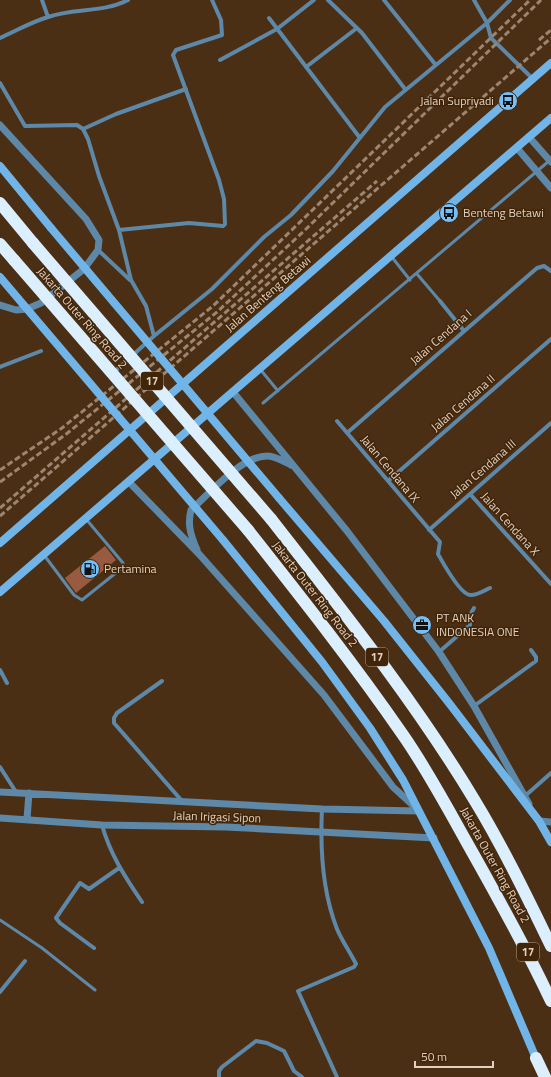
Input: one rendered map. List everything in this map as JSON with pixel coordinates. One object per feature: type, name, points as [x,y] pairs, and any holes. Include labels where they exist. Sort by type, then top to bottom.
[{"type":"highway","name":"Jakarta Outer Ring Road 2","points":[[0,203],[271,519],[365,641],[424,723],[475,801],[524,891],[551,946]]},
{"type":"highway","name":"Jakarta Outer Ring Road 2","points":[[0,244],[248,530],[338,644],[404,736],[443,800],[529,953],[551,1001]]},
{"type":"highway","points":[[536,1058],[545,1077]]},
{"type":"main road","name":"Jalan Benteng Betawi","points":[[0,543],[551,63]]},
{"type":"main road","points":[[0,592],[551,118]]},
{"type":"main road","points":[[0,166],[384,621],[450,704],[540,824],[551,842]]},
{"type":"main road","points":[[0,277],[223,540],[322,662],[370,728],[403,780],[489,948],[536,1058],[542,1077]]},
{"type":"street","points":[[42,0],[48,17]]},
{"type":"street","points":[[0,38],[48,17],[71,12],[98,10],[128,0]]},
{"type":"street","points":[[119,230],[189,223],[217,226],[224,226],[226,224],[224,199],[219,180],[173,53],[176,50],[222,35],[221,20],[212,0]]},
{"type":"street","points":[[220,60],[277,29],[314,0]]},
{"type":"street","points":[[328,0],[357,28],[405,89]]},
{"type":"street","points":[[384,0],[435,64]]},
{"type":"street","points":[[474,0],[487,23],[491,38],[533,79]]},
{"type":"street","points":[[114,372],[154,336],[212,289],[264,237],[291,215],[333,171],[385,107],[435,64],[487,23],[510,0]]},
{"type":"street","points":[[269,18],[360,138]]},
{"type":"street","points":[[306,67],[357,28]]},
{"type":"street","points":[[0,83],[23,123],[30,126],[77,125],[83,129],[119,230],[131,280],[146,306],[154,336]]},
{"type":"street","points":[[83,129],[116,114],[186,89]]},
{"type":"street","points":[[0,125],[86,219],[99,240],[98,250],[84,269],[41,303],[27,309],[16,310],[0,306]]},
{"type":"street","points":[[529,137],[551,161]]},
{"type":"street","points":[[517,148],[538,172],[548,180],[551,188]]},
{"type":"street","points":[[98,250],[131,280]]},
{"type":"street","name":"Jalan Cendana I","points":[[347,433],[537,268],[544,266],[551,271]]},
{"type":"street","points":[[440,301],[464,330]]},
{"type":"street","name":"Jalan Cendana II","points":[[388,481],[551,339]]},
{"type":"street","points":[[0,368],[41,351]]},
{"type":"street","points":[[233,392],[347,531],[439,652],[474,706],[540,824],[551,822]]},
{"type":"street","name":"Jalan Cendana IX","points":[[337,421],[440,542],[438,554],[443,564],[467,594],[472,596],[490,588]]},
{"type":"street","name":"Jalan Cendana III","points":[[429,530],[551,422]]},
{"type":"street","points":[[198,554],[189,532],[188,520],[191,510],[243,464],[255,457],[270,456],[293,465]]},
{"type":"street","points":[[129,482],[198,554],[324,695],[393,787],[418,811]]},
{"type":"street","name":"Jalan Cendana X","points":[[470,494],[551,584]]},
{"type":"street","points":[[439,652],[470,625],[470,615],[474,608]]},
{"type":"street","points":[[474,706],[536,661],[536,657],[531,650]]},
{"type":"street","points":[[0,670],[7,683]]},
{"type":"street","points":[[162,681],[117,713],[114,718],[114,723],[182,801]]},
{"type":"street","points":[[0,767],[16,792]]},
{"type":"street","points":[[525,796],[551,773]]},
{"type":"street","name":"Jalan Irigasi Sipon","points":[[0,792],[16,792],[29,796],[182,801],[322,810],[418,811]]},
{"type":"street","points":[[27,816],[29,796]]},
{"type":"street","points":[[322,810],[322,866],[335,923],[356,964],[354,967],[298,991],[337,1077]]},
{"type":"street","name":"Jalan Irigasi Sipon","points":[[0,818],[27,816],[102,825],[226,827],[433,837]]},
{"type":"street","points":[[102,825],[119,868],[142,902]]},
{"type":"street","points":[[94,948],[60,923],[56,918],[80,883],[89,890],[119,868]]},
{"type":"street","points":[[0,992],[25,961]]},
{"type":"street","points":[[219,1077],[219,1072],[222,1067],[256,1041],[267,1043],[284,1050],[294,1071],[302,1077]]},
{"type":"lane","points":[[263,403],[551,161]]},
{"type":"lane","points":[[391,256],[410,280]]},
{"type":"lane","points":[[418,274],[440,301]]},
{"type":"lane","points":[[260,369],[278,391]]},
{"type":"lane","points":[[44,555],[74,595],[82,600],[122,568],[123,563],[86,519]]},
{"type":"lane","points":[[0,920],[42,948],[95,990]]},
{"type":"building","name":"Pertamina","points":[[105,546],[116,560],[76,593],[65,578]]},
{"type":"railway","points":[[0,470],[62,428],[213,306],[530,0]]},
{"type":"railway","points":[[0,482],[65,435],[217,312],[304,231],[541,0]]},
{"type":"railway","points":[[539,40],[551,30]]},
{"type":"railway","points":[[0,516],[551,38]]},
{"type":"railway","points":[[0,508],[377,181]]},
{"type":"place","name":"Jalan Supriyadi","points":[[508,101]]},
{"type":"place","name":"Benteng Betawi","points":[[449,213]]},
{"type":"place","name":"Pertamina","points":[[90,569]]},
{"type":"place","name":"PT ANK INDONESIA ONE","points":[[422,625]]}]
